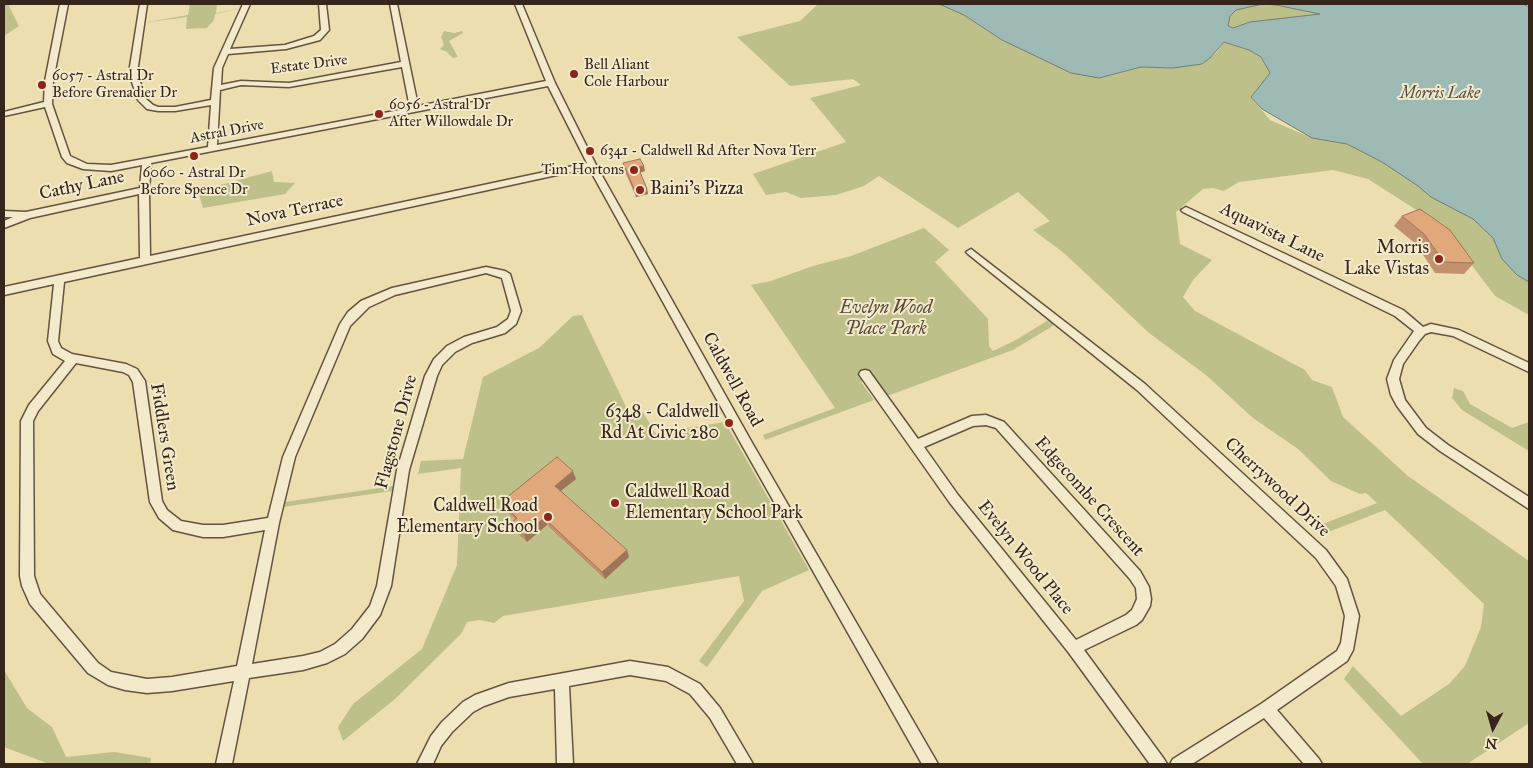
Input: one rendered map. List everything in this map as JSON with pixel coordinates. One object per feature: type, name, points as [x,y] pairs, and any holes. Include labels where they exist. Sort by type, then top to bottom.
[{"type":"street","name":"Astral Drive","points":[[64,4],[49,81],[48,104],[66,157],[70,161],[86,167],[100,168],[147,162],[551,83]]},
{"type":"street","points":[[143,4],[133,73],[142,100],[150,107],[158,110],[216,102]]},
{"type":"street","points":[[212,148],[218,68],[246,4]]},
{"type":"street","points":[[225,52],[286,47],[317,38],[325,31],[322,4]]},
{"type":"street","points":[[393,4],[414,109]]},
{"type":"street","name":"Caldwell Road","points":[[519,4],[551,83],[592,164],[747,444],[930,764]]},
{"type":"street","name":"Estate Drive","points":[[216,88],[241,83],[290,85],[405,64]]},
{"type":"street","points":[[4,114],[48,104]]},
{"type":"street","points":[[145,260],[144,190],[147,162]]},
{"type":"street","name":"Nova Terrace","points":[[4,291],[592,164]]},
{"type":"street","name":"Cathy Lane","points":[[4,225],[27,215],[144,190]]},
{"type":"street","name":"Aquavista Lane","points":[[1186,210],[1399,313],[1421,331]]},
{"type":"street","name":"Cathy Lane","points":[[4,214],[27,215]]},
{"type":"street","name":"Cherrywood Drive","points":[[971,252],[1141,388],[1321,554],[1333,568],[1342,583],[1352,616],[1348,644],[1342,656],[1266,709],[1178,764]]},
{"type":"street","name":"Flagstone Drive","points":[[224,764],[242,672],[273,523],[289,457],[345,324],[352,314],[372,300],[392,292],[482,271],[496,271],[506,276],[516,311],[512,321],[501,330],[455,346],[442,357],[431,376],[403,470],[383,594],[369,620],[346,644],[322,658],[303,663],[242,672]]},
{"type":"street","name":"Fiddlers Green","points":[[59,280],[53,344],[60,355],[122,367],[132,371],[138,378],[141,388],[156,502],[167,519],[185,528],[203,531],[223,531],[273,523]]},
{"type":"street","points":[[1529,368],[1455,332],[1436,328],[1421,331],[1414,338],[1395,370],[1393,379],[1401,403],[1414,422],[1433,439],[1529,504]]},
{"type":"street","points":[[73,359],[33,408],[27,421],[27,576],[31,592],[88,663],[108,678],[132,684],[156,686],[242,672]]},
{"type":"street","name":"Evelyn Wood Place","points":[[865,374],[954,499],[1074,648],[1159,764]]},
{"type":"street","name":"Edgecombe Crescent","points":[[915,446],[975,420],[986,420],[1000,425],[1135,575],[1142,587],[1144,599],[1137,615],[1131,620],[1074,648]]},
{"type":"street","points":[[425,764],[436,741],[456,717],[468,707],[490,696],[509,690],[630,668],[668,674],[695,689],[707,702],[745,764]]},
{"type":"street","points":[[562,680],[565,764]]},
{"type":"street","points":[[1266,709],[1314,764]]},
{"type":"green space","points":[[4,4],[8,4],[19,26],[4,36]]},
{"type":"green space","points":[[190,4],[217,4],[216,13],[241,8],[215,14],[214,20],[207,28],[186,29],[187,17],[142,23],[188,15]]},
{"type":"green space","points":[[818,4],[939,4],[964,15],[1002,40],[1099,78],[1141,67],[1173,68],[1204,63],[1216,53],[1224,42],[1249,50],[1261,57],[1270,73],[1251,97],[1270,120],[1312,138],[1347,144],[1383,161],[1471,214],[1529,272],[1529,315],[1495,296],[1443,227],[1368,179],[1333,170],[1239,182],[1224,191],[1213,188],[1203,189],[1176,212],[1180,244],[1212,260],[1193,280],[1183,297],[1195,311],[1305,370],[1312,380],[1332,387],[1343,417],[1408,476],[1529,561],[1529,723],[1467,764],[1423,764],[1344,679],[1353,666],[1401,716],[1449,684],[1465,666],[1481,627],[1484,604],[1385,510],[1323,534],[1315,527],[1377,503],[1366,493],[1360,494],[1331,481],[1298,449],[1253,418],[1206,375],[1149,333],[1064,253],[1033,230],[1050,221],[1018,192],[958,228],[879,176],[864,186],[836,195],[801,198],[786,192],[766,195],[753,174],[846,142],[810,98],[861,85],[853,79],[790,86],[737,37],[800,21]]},
{"type":"green space","points":[[1263,4],[1322,14],[1250,22],[1233,28],[1228,26],[1230,16],[1236,10]]},
{"type":"green space","points":[[444,31],[454,33],[462,31],[463,33],[449,41],[458,57],[453,58],[447,52],[440,49],[444,45],[441,37]]},
{"type":"green space","points":[[272,171],[274,182],[295,183],[285,194],[203,208],[198,191]]},
{"type":"green space","name":"Evelyn Wood Place Park","points":[[924,228],[949,250],[935,262],[988,319],[989,346],[993,351],[1016,340],[1050,319],[1056,324],[1013,350],[887,396],[874,377],[861,382],[874,400],[765,440],[763,435],[835,408],[751,285],[771,281],[813,266],[851,256]]},
{"type":"green space","name":"Caldwell Road Elementary School Park","points":[[582,315],[630,415],[643,412],[655,433],[725,422],[809,570],[762,591],[707,667],[699,661],[744,601],[739,576],[503,616],[494,623],[480,620],[467,622],[461,634],[395,699],[343,741],[338,727],[353,704],[422,649],[457,565],[461,468],[418,474],[421,461],[463,459],[483,377],[539,348],[573,316]]},
{"type":"green space","points":[[1454,388],[1463,391],[1470,404],[1512,428],[1529,422],[1529,451],[1462,410],[1452,398]]},
{"type":"green space","points":[[393,486],[392,491],[283,507],[285,502]]},
{"type":"green space","points":[[4,670],[27,708],[52,727],[66,757],[114,752],[151,758],[150,764],[49,764],[4,747]]},
{"type":"water","name":"Morris Lake","points":[[939,4],[1263,4],[1523,4],[1529,7],[1529,282],[1517,275],[1502,259],[1493,238],[1473,219],[1431,197],[1382,162],[1347,144],[1312,138],[1262,109],[1251,97],[1270,73],[1261,57],[1249,50],[1224,42],[1202,64],[1173,68],[1141,67],[1099,78],[1071,73],[1002,40],[964,15]],"holes":[[[1263,4],[1320,14],[1250,22],[1233,28],[1228,26],[1230,16],[1236,10]]]},
{"type":"building","points":[[640,159],[644,166],[638,167],[647,189],[635,191],[623,163]]},
{"type":"building","points":[[1420,209],[1450,230],[1474,263],[1444,262],[1424,234],[1402,216]]},
{"type":"building","name":"Caldwell Road Elementary School","points":[[557,457],[573,471],[555,486],[627,550],[602,572],[544,518],[524,535],[511,523],[517,518],[501,502]]},
{"type":"place","name":"Bell Aliant Cole Harbour","points":[[574,74]]},
{"type":"place","name":"6057 - Astral Dr Before Grenadier Dr","points":[[42,85]]},
{"type":"place","name":"6056 - Astral Dr After Willowdale Dr","points":[[379,114]]},
{"type":"place","name":"6341 - Caldwell Rd After Nova Terr","points":[[590,151]]},
{"type":"place","name":"6060 - Astral Dr Before Spence Dr","points":[[194,156]]},
{"type":"place","name":"Tim Hortons","points":[[634,170]]},
{"type":"place","name":"Baini's Pizza","points":[[640,190]]},
{"type":"place","name":"Morris Lake Vistas","points":[[1439,259]]},
{"type":"place","name":"6348 - Caldwell Rd At Civic 280","points":[[729,423]]},
{"type":"place","name":"Caldwell Road Elementary School Park","points":[[615,503]]},
{"type":"place","name":"Caldwell Road Elementary School","points":[[548,517]]}]
